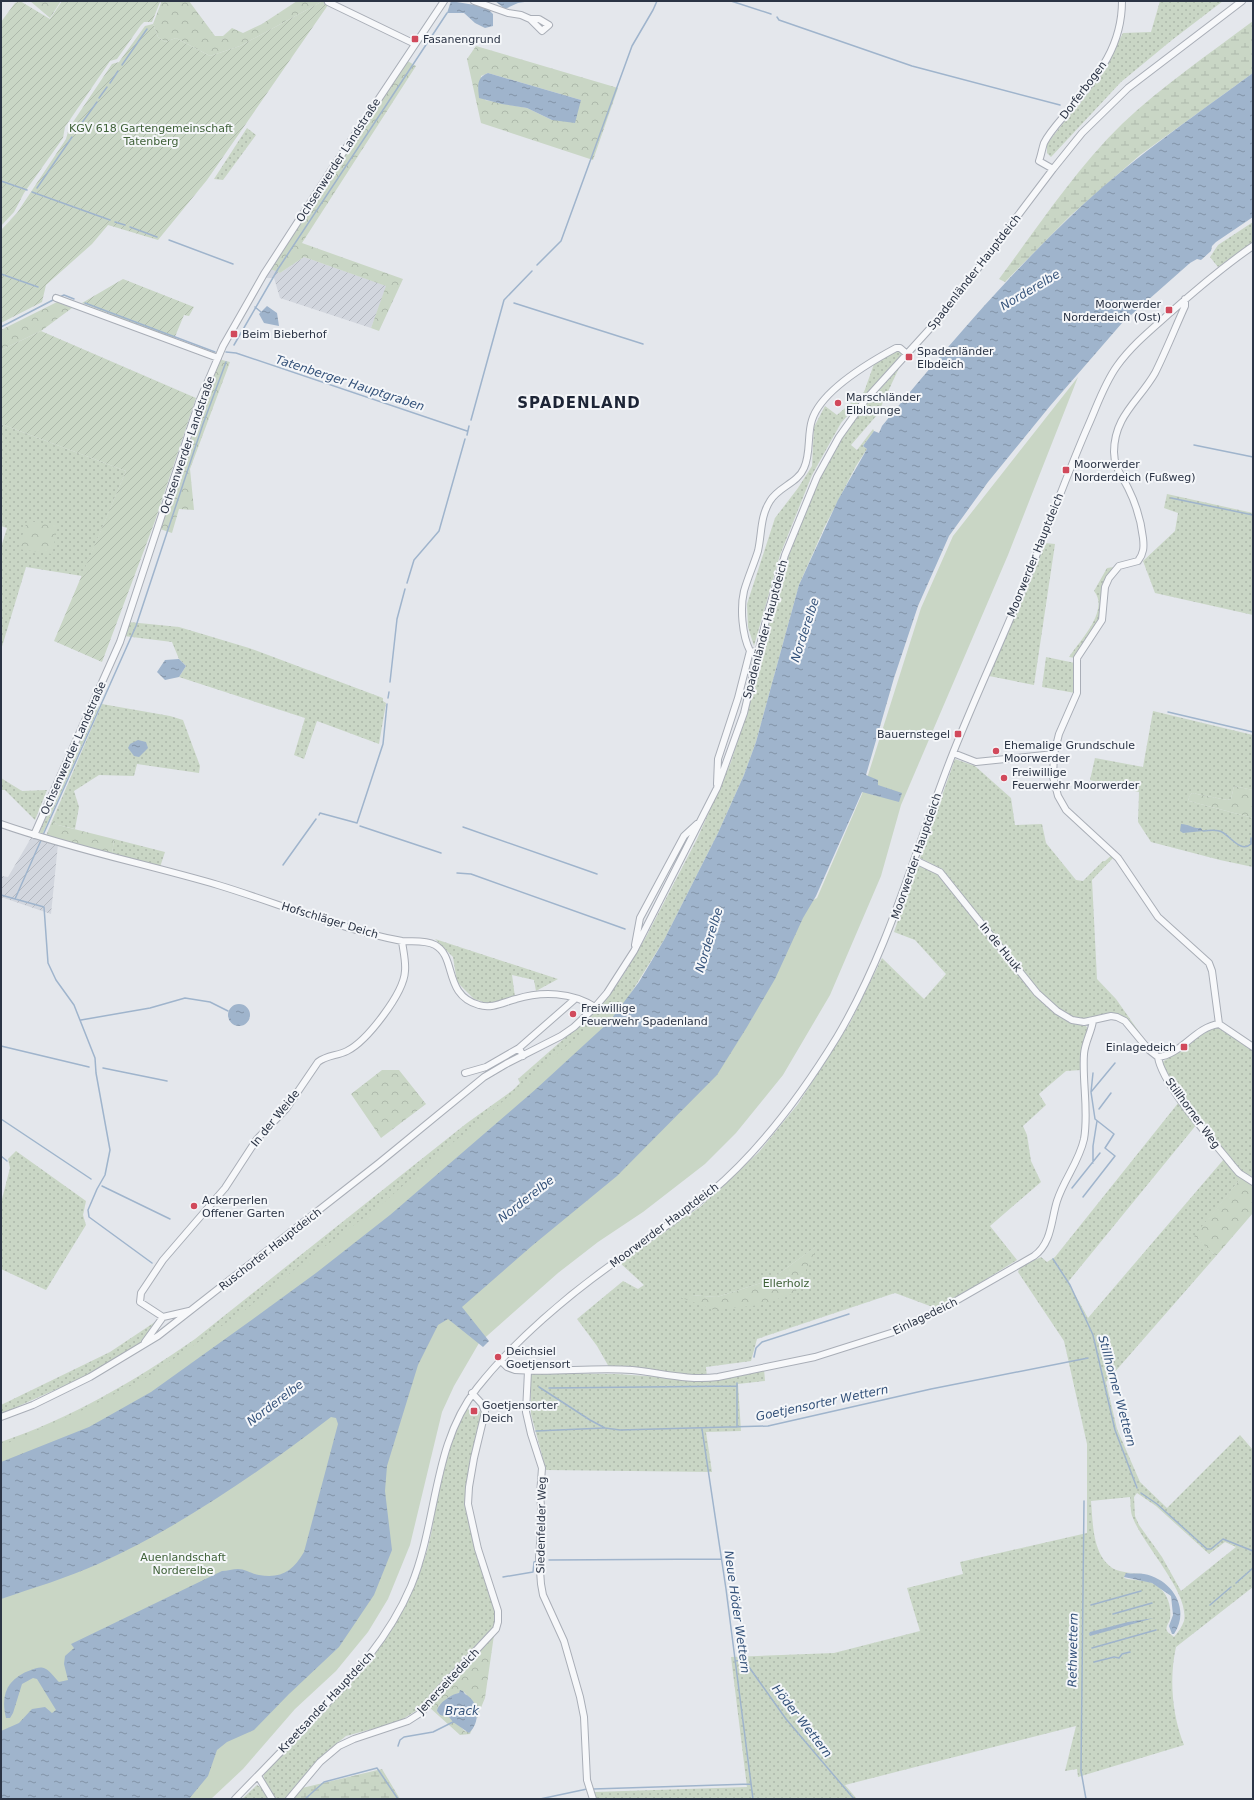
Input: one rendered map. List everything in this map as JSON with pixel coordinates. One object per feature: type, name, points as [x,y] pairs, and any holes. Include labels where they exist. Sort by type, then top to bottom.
[{"type":"street","name":"Ochsenwerder Landstraße","points":[[39,836],[120,642],[199,402],[218,358],[246,303],[264,274],[444,1]]},
{"type":"street","points":[[474,1],[530,19]]},
{"type":"street","name":"Dorferbogen","points":[[1053,169],[1039,161],[1044,143],[1085,91],[1112,51],[1119,33],[1122,1]]},
{"type":"street","name":"Spadenländer Hauptdeich","points":[[595,1008],[634,951],[717,788],[744,713],[767,616],[785,555],[817,477],[852,416],[945,312],[1082,133],[1128,88],[1242,1]]},
{"type":"street","points":[[328,2],[415,44]]},
{"type":"street","name":"Moorwerder Hauptdeich","points":[[472,1393],[537,1325],[574,1293],[710,1193],[739,1166],[770,1133],[803,1088],[846,1021],[885,939],[953,752],[1038,553],[1064,480],[1106,384],[1130,350],[1221,268],[1253,246]]},
{"type":"street","points":[[56,298],[218,358]]},
{"type":"street","points":[[1185,299],[1185,306],[1156,372],[1121,420],[1116,432],[1114,450],[1116,466],[1128,487],[1138,513],[1142,527],[1143,552],[1138,560],[1119,566],[1104,587],[1102,620],[1076,658],[1077,693],[1059,734],[1054,754],[1052,777],[1054,788],[1066,810],[1118,858],[1158,917],[1209,963],[1212,971],[1219,1024],[1253,1047]]},
{"type":"street","points":[[717,788],[718,759],[738,698],[750,651],[744,629],[743,599],[758,550],[764,512],[770,500],[800,475],[805,467],[812,419],[828,396],[844,381],[896,348],[900,348],[907,354]]},
{"type":"street","points":[[750,651],[758,653]]},
{"type":"street","points":[[953,752],[976,762],[1054,754]]},
{"type":"street","name":"Spadenländer Hauptdeich","points":[[634,951],[640,918],[684,836],[700,822]]},
{"type":"street","name":"Hofschläger Deich","points":[[1,824],[216,885],[335,924],[402,940],[434,944],[440,949],[448,964],[453,984],[461,994],[479,1006],[495,1006],[539,994],[558,994],[575,999],[595,1008]]},
{"type":"street","name":"In de Huuk","points":[[915,860],[940,872],[1047,1002],[1072,1020],[1084,1022],[1093,1021]]},
{"type":"street","name":"In der Weide","points":[[163,1317],[140,1302],[141,1293],[155,1270],[225,1188],[257,1139],[286,1109],[318,1062],[329,1056],[347,1051],[372,1031],[385,1014],[406,972],[402,940]]},
{"type":"street","points":[[465,1073],[486,1067],[519,1048],[575,999]]},
{"type":"street","name":"Ruschorter Hauptdeich","points":[[1,1417],[33,1405],[90,1377],[142,1346],[192,1310],[380,1163],[484,1077],[574,1027],[595,1008]]},
{"type":"street","name":"Stillhorner Weg","points":[[1093,1021],[1110,1016],[1125,1021],[1149,1050],[1158,1057],[1159,1064],[1176,1094],[1233,1166],[1239,1173],[1253,1182]]},
{"type":"street","name":"Einlagedeich","points":[[528,1371],[632,1370],[672,1377],[707,1378],[800,1361],[897,1331],[947,1306],[1034,1256],[1048,1240],[1058,1197],[1081,1150],[1086,1118],[1084,1052],[1093,1021]]},
{"type":"street","points":[[1158,1057],[1168,1054],[1207,1028],[1219,1024]]},
{"type":"street","points":[[519,1048],[523,1056]]},
{"type":"street","points":[[142,1346],[163,1317],[192,1310]]},
{"type":"street","points":[[501,1361],[511,1369],[528,1371]]},
{"type":"street","name":"Siedenfelder Weg","points":[[528,1371],[526,1412],[531,1434],[542,1468],[540,1496],[542,1517],[539,1557],[541,1584],[543,1595],[564,1641],[580,1697],[584,1717],[587,1780],[593,1799]]},
{"type":"street","name":"Jenerseitedeich","points":[[289,1799],[320,1762],[339,1746],[353,1739],[408,1721],[422,1712],[440,1689],[496,1629],[499,1616],[478,1549],[468,1504],[469,1487],[474,1458],[485,1412],[482,1404],[472,1393]]},
{"type":"street","name":"Kreetsander Hauptdeich","points":[[235,1799],[361,1667],[394,1620],[412,1584],[424,1547],[441,1463],[448,1438],[462,1408],[472,1393]]},
{"type":"street","points":[[258,1776],[272,1799]]},
{"type":"shaded area","points":[[304,257],[387,286],[371,328],[280,298],[274,278],[264,278],[270,269],[280,273]]},
{"type":"shaded area","points":[[31,838],[58,844],[51,914],[1,897],[1,876],[8,877]]},
{"type":"green space","points":[[20,1],[50,19],[62,1],[160,2],[152,22],[144,22],[117,59],[110,61],[65,127],[63,138],[24,193],[14,212],[1,226],[1,22],[15,3]]},
{"type":"green space","points":[[30,1],[61,1],[50,18]]},
{"type":"green space","points":[[160,1],[189,1],[215,36],[223,36],[232,28],[243,33],[262,24],[297,1],[323,1],[240,46],[210,56],[176,38],[165,42],[158,37],[153,24],[161,3]]},
{"type":"green space","name":"KGV 618 Gartengemeinschaft Tatenberg","points":[[323,1],[328,5],[207,180],[158,240],[108,225],[92,244],[46,285],[42,302],[1,323],[1,230],[17,213],[66,139],[69,128],[112,64],[119,62],[145,26],[153,24],[158,37],[165,42],[176,38],[210,56],[240,46]]},
{"type":"green space","points":[[1160,1],[1223,1],[1121,82],[1051,157],[1047,153],[1047,144],[1098,77],[1123,33],[1151,32]]},
{"type":"green space","points":[[1253,21],[1253,73],[1140,155],[1070,216],[1005,282],[999,279],[1088,160],[1122,124],[1169,83]]},
{"type":"green space","points":[[476,46],[618,88],[593,160],[481,123],[467,59]],"holes":[[[488,73],[581,100],[552,120],[527,108],[485,100],[481,76]]]},
{"type":"green space","points":[[406,60],[416,66],[302,243],[403,279],[379,331],[371,328],[386,286],[304,257],[280,273],[270,269]]},
{"type":"green space","points":[[247,128],[256,135],[223,180],[214,179]]},
{"type":"green space","points":[[1253,222],[1253,242],[1218,267],[1210,257],[1218,245]]},
{"type":"green space","points":[[123,279],[194,307],[189,316],[184,315],[174,339],[82,303]]},
{"type":"green space","points":[[57,302],[72,308],[41,331],[1,350],[1,330]]},
{"type":"green space","points":[[41,331],[196,398],[155,521],[102,662],[54,641],[126,471],[1,424],[1,350]]},
{"type":"green space","points":[[900,349],[904,352],[841,423],[812,475],[780,555],[754,646],[748,627],[747,604],[775,518],[798,488],[812,466],[814,427],[825,406],[837,415],[864,392],[874,364]]},
{"type":"green space","points":[[218,359],[230,362],[190,469],[194,510],[179,509],[172,533],[160,529]]},
{"type":"green space","points":[[899,368],[877,415],[851,445],[857,450],[873,429],[874,431],[863,446],[867,449],[856,466],[825,526],[799,585],[756,742],[744,775],[718,833],[664,940],[621,1009],[253,1319],[1,1462],[1,1442],[52,1422],[102,1397],[126,1384],[195,1339],[467,1123],[513,1090],[520,1083],[518,1079],[599,1008],[621,979],[647,935],[697,839],[731,762],[754,688],[769,623],[787,558],[817,483],[840,441],[860,412]]},
{"type":"green space","name":"Auenlandschaft Norderelbe","points":[[1078,377],[1008,555],[901,805],[881,876],[830,995],[783,1075],[736,1133],[705,1164],[643,1212],[598,1242],[558,1273],[479,1343],[454,1386],[442,1412],[410,1545],[388,1599],[368,1632],[336,1671],[295,1709],[243,1769],[211,1799],[1,1799],[1,1446],[85,1409],[144,1379],[245,1310],[305,1261],[381,1205],[442,1151],[483,1119],[548,1061],[612,1009],[817,898],[862,794],[921,608],[953,536]]},
{"type":"green space","points":[[1,424],[126,471],[82,576],[26,567],[1,650],[1,547],[7,528],[1,526]]},
{"type":"green space","points":[[1167,494],[1253,513],[1253,615],[1155,593],[1143,561],[1175,531],[1178,513],[1164,508]]},
{"type":"green space","points":[[27,521],[58,525],[52,554],[18,549]]},
{"type":"green space","points":[[1045,543],[1055,544],[1034,685],[989,676]]},
{"type":"green space","points":[[1114,567],[1115,569],[1108,577],[1102,614],[1075,658],[1069,657],[1092,625],[1096,616],[1098,599],[1094,591],[1107,568]]},
{"type":"green space","points":[[129,622],[179,627],[249,648],[383,698],[383,701],[386,703],[379,744],[317,721],[304,759],[294,755],[305,718],[179,677],[186,666],[179,659],[172,642],[124,636]]},
{"type":"green space","points":[[1046,657],[1075,663],[1075,693],[1042,687]]},
{"type":"green space","points":[[102,704],[170,716],[183,720],[200,766],[199,773],[137,764],[134,776],[99,775],[74,791],[79,807],[75,829],[58,825],[52,821]]},
{"type":"green space","points":[[96,705],[99,707],[43,833],[39,833]]},
{"type":"green space","points":[[1153,711],[1253,735],[1253,790],[1234,786],[1231,799],[1227,800],[1192,793],[1188,798],[1189,801],[1253,818],[1253,867],[1151,842],[1138,822],[1139,792],[1090,780],[1095,758],[1143,767]]},
{"type":"green space","points":[[955,759],[975,766],[1011,798],[1015,825],[1042,824],[1046,843],[1076,880],[1083,881],[1103,861],[1112,855],[1114,857],[1092,880],[1097,979],[1116,999],[1149,1046],[1127,1020],[1111,1013],[1091,1018],[1077,1019],[1058,1008],[1039,991],[942,869],[920,858]]},
{"type":"green space","points":[[1,778],[22,791],[47,790],[35,820],[5,790],[1,790]]},
{"type":"green space","points":[[1234,786],[1253,790],[1253,818],[1189,801],[1188,798],[1192,793],[1227,800],[1231,799]]},
{"type":"green space","points":[[52,821],[58,825],[114,839],[112,855],[46,836]]},
{"type":"green space","points":[[114,839],[165,852],[160,867],[112,855]]},
{"type":"green space","name":"Ellerholz","points":[[917,865],[937,874],[1035,994],[1055,1013],[1074,1024],[1086,1026],[1088,1029],[1081,1070],[1066,1071],[1039,1094],[1046,1105],[1023,1126],[1027,1135],[1031,1161],[1041,1182],[990,1226],[1017,1260],[938,1309],[895,1293],[757,1339],[751,1361],[706,1367],[707,1377],[609,1367],[597,1346],[577,1319],[623,1281],[638,1289],[644,1285],[619,1262],[700,1207],[759,1152],[798,1104],[850,1023],[882,958],[924,999],[946,974],[915,940],[894,932]],"holes":[[[817,1246],[760,1305],[689,1295],[717,1297],[770,1280]]]},
{"type":"green space","points":[[435,939],[558,979],[536,991],[534,980],[512,975],[515,997],[490,1004],[474,999],[457,982],[453,957]]},
{"type":"green space","points":[[1216,1027],[1226,1031],[1253,1050],[1253,1177],[1242,1172],[1231,1161],[1182,1099],[1161,1063],[1212,1028]]},
{"type":"green space","points":[[382,1070],[399,1070],[426,1104],[381,1138],[351,1094]]},
{"type":"green space","points":[[1179,1102],[1197,1124],[1068,1282],[1088,1318],[1224,1159],[1241,1178],[1195,1236],[1216,1256],[1106,1382],[1117,1429],[1140,1482],[1167,1508],[1240,1435],[1253,1450],[1253,1587],[1176,1647],[1172,1684],[1174,1709],[1184,1745],[1078,1777],[1077,1769],[1065,1771],[1076,1726],[845,1785],[857,1799],[596,1799],[594,1792],[747,1787],[731,1657],[834,1653],[920,1631],[907,1588],[963,1574],[960,1562],[1087,1533],[1087,1444],[1064,1341],[1018,1272],[1020,1267],[1041,1257],[1047,1262],[1055,1257]],"holes":[[[1137,1493],[1156,1506],[1209,1554],[1225,1542],[1236,1547],[1181,1591],[1162,1557],[1139,1525],[1135,1516],[1134,1497]],[[1130,1497],[1132,1516],[1138,1529],[1173,1583],[1180,1597],[1184,1610],[1184,1621],[1174,1637],[1167,1631],[1167,1626],[1170,1619],[1170,1608],[1167,1598],[1161,1589],[1149,1582],[1124,1578],[1126,1573],[1144,1574],[1114,1569],[1101,1556],[1098,1548],[1093,1529],[1091,1501]]]},
{"type":"green space","points":[[16,1151],[86,1201],[83,1215],[86,1225],[46,1290],[1,1269],[1,1203],[10,1168],[8,1159]]},
{"type":"green space","points":[[1241,1178],[1253,1185],[1253,1213],[1216,1256],[1194,1236]]},
{"type":"green space","name":"Ellerholz","points":[[818,1245],[795,1293],[760,1305],[714,1310],[677,1296],[689,1295],[717,1297],[770,1280]]},
{"type":"green space","points":[[158,1320],[144,1342],[88,1375],[1,1414],[1,1405],[110,1352]]},
{"type":"green space","points":[[764,1369],[765,1381],[738,1384],[741,1431],[706,1432],[712,1472],[546,1470],[531,1414],[531,1373],[616,1374],[706,1380]]},
{"type":"green space","points":[[466,1409],[483,1412],[465,1495],[467,1513],[496,1612],[495,1625],[419,1709],[398,1722],[346,1736],[325,1753],[286,1799],[276,1799],[263,1782],[264,1773],[357,1676],[395,1623],[411,1593],[428,1547],[446,1453]]},
{"type":"green space","points":[[494,1635],[485,1698],[478,1716],[475,1704],[463,1691],[447,1698],[446,1701],[439,1705],[437,1711],[440,1715],[449,1716],[466,1732],[476,1719],[470,1734],[460,1735],[429,1707],[440,1691]]},
{"type":"green space","points":[[382,1769],[400,1799],[293,1799],[302,1788]]},
{"type":"green space","points":[[257,1785],[262,1788],[269,1799],[242,1799]]},
{"type":"water","points":[[451,1],[486,7],[493,14],[493,26],[485,28],[475,23],[464,13],[447,13]]},
{"type":"water","points":[[495,1],[531,1],[518,3],[505,9]]},
{"type":"water","points":[[488,73],[581,100],[575,123],[552,120],[527,108],[479,98],[478,86],[481,77]]},
{"type":"water","name":"Auenlandschaft Norderelbe","points":[[1253,73],[1253,217],[1216,242],[1212,246],[1211,251],[1201,260],[1197,259],[1190,263],[1122,323],[1050,406],[988,482],[949,536],[918,606],[894,678],[866,775],[878,780],[878,785],[902,793],[899,802],[862,792],[816,896],[803,918],[775,979],[717,1075],[617,1176],[533,1245],[462,1307],[489,1341],[483,1347],[448,1319],[438,1325],[418,1365],[387,1466],[385,1491],[392,1550],[374,1595],[339,1647],[289,1694],[254,1730],[227,1742],[217,1750],[208,1776],[189,1799],[1,1799],[1,1731],[19,1723],[32,1709],[45,1707],[52,1713],[56,1710],[37,1679],[33,1678],[22,1684],[13,1713],[10,1718],[6,1718],[4,1709],[5,1694],[11,1682],[23,1673],[40,1667],[48,1670],[59,1682],[68,1680],[64,1664],[65,1656],[74,1648],[71,1644],[222,1571],[241,1569],[259,1575],[274,1576],[291,1569],[304,1552],[338,1424],[336,1418],[331,1417],[276,1458],[219,1497],[160,1533],[98,1564],[74,1574],[1,1599],[1,1462],[89,1427],[151,1392],[253,1319],[316,1273],[390,1215],[536,1089],[609,1022],[639,982],[664,940],[718,833],[744,775],[756,742],[799,585],[838,500],[867,449],[863,446],[874,431],[879,433],[882,426],[996,292],[1070,217],[1113,178]]},
{"type":"water","points":[[267,306],[277,313],[279,326],[264,323],[259,314]]},
{"type":"water","points":[[179,659],[186,666],[179,677],[165,680],[157,672],[165,660]]},
{"type":"water","points":[[138,740],[146,742],[148,748],[139,757],[134,756],[128,748],[130,744]]},
{"type":"water","points":[[1181,824],[1201,828],[1203,831],[1183,833],[1180,831]]},
{"type":"water","points":[[235,1004],[243,1004],[250,1011],[250,1019],[243,1026],[235,1026],[228,1019],[228,1011]]},
{"type":"water","points":[[1126,1573],[1142,1574],[1154,1577],[1163,1582],[1176,1596],[1180,1615],[1179,1624],[1174,1634],[1172,1634],[1169,1626],[1173,1615],[1171,1596],[1152,1583],[1124,1577]]},
{"type":"water","points":[[1154,1618],[1090,1636],[1089,1634],[1090,1632],[1128,1622]]},
{"type":"water","name":"Brack","points":[[460,1690],[470,1697],[476,1707],[477,1718],[469,1733],[453,1722],[449,1717],[440,1715],[437,1711],[443,1702],[449,1697],[459,1693]]},
{"type":"waterway","points":[[537,265],[561,241],[632,46],[657,1]]},
{"type":"waterway","points":[[731,1],[771,14]]},
{"type":"waterway","points":[[234,345],[278,269],[447,13]]},
{"type":"waterway","points":[[777,17],[779,20],[912,66],[1060,105]]},
{"type":"waterway","points":[[122,65],[147,29]]},
{"type":"waterway","points":[[110,83],[118,71]]},
{"type":"waterway","points":[[99,98],[107,87]]},
{"type":"waterway","points":[[76,131],[97,102]]},
{"type":"waterway","points":[[37,188],[72,137]]},
{"type":"waterway","points":[[1,181],[27,190]]},
{"type":"waterway","points":[[32,192],[110,220]]},
{"type":"waterway","points":[[115,222],[125,225]]},
{"type":"waterway","points":[[130,227],[157,237]]},
{"type":"waterway","points":[[169,240],[233,264]]},
{"type":"waterway","points":[[471,420],[504,300],[532,271]]},
{"type":"waterway","points":[[1,274],[38,287]]},
{"type":"waterway","name":"Tatenberger Hauptgraben","points":[[60,297],[64,295],[74,299]]},
{"type":"waterway","name":"Tatenberger Hauptgraben","points":[[1,327],[53,300]]},
{"type":"waterway","name":"Tatenberger Hauptgraben","points":[[85,303],[215,352]]},
{"type":"waterway","points":[[514,303],[643,344]]},
{"type":"waterway","points":[[255,307],[261,312]]},
{"type":"waterway","name":"Tatenberger Hauptgraben","points":[[226,352],[236,353],[467,431]]},
{"type":"waterway","points":[[43,835],[136,626],[203,424],[226,362]]},
{"type":"waterway","name":"Tatenberger Hauptgraben","points":[[467,435],[469,426]]},
{"type":"waterway","points":[[407,583],[414,560],[439,531],[465,439]]},
{"type":"waterway","points":[[1194,445],[1253,457]]},
{"type":"waterway","points":[[1171,498],[1253,515]]},
{"type":"waterway","points":[[390,682],[397,619],[405,589]]},
{"type":"waterway","points":[[388,698],[389,692]]},
{"type":"waterway","points":[[319,815],[320,813],[357,823],[383,744],[387,704]]},
{"type":"waterway","points":[[1168,712],[1253,732]]},
{"type":"waterway","points":[[283,865],[316,819]]},
{"type":"waterway","points":[[360,826],[441,853]]},
{"type":"waterway","points":[[463,827],[597,874]]},
{"type":"waterway","points":[[1203,831],[1220,831],[1244,847],[1251,844],[1251,838]]},
{"type":"waterway","points":[[15,899],[42,838]]},
{"type":"waterway","points":[[457,873],[471,874],[625,929]]},
{"type":"waterway","points":[[1,895],[44,907],[48,963],[56,980],[74,1005],[95,1058],[96,1073],[110,1150],[105,1175],[88,1210],[89,1217],[152,1263]]},
{"type":"waterway","points":[[81,1020],[150,1008],[185,998],[210,1002],[228,1011]]},
{"type":"waterway","points":[[1,1046],[89,1067]]},
{"type":"waterway","points":[[1091,1092],[1115,1063]]},
{"type":"waterway","points":[[103,1068],[167,1081]]},
{"type":"waterway","points":[[1083,1197],[1115,1156],[1105,1148],[1114,1134],[1095,1119],[1091,1092],[1093,1073]]},
{"type":"waterway","points":[[1099,1109],[1111,1093]]},
{"type":"waterway","points":[[1,1119],[91,1179]]},
{"type":"waterway","points":[[1093,1163],[1093,1146],[1097,1121]]},
{"type":"waterway","points":[[1072,1188],[1100,1153]]},
{"type":"waterway","points":[[1,1156],[7,1161]]},
{"type":"waterway","points":[[102,1186],[170,1219]]},
{"type":"waterway","name":"Stillhorner Wettern","points":[[1053,1259],[1070,1285],[1093,1335],[1115,1430],[1137,1488]]},
{"type":"waterway","points":[[754,1357],[756,1348],[762,1342],[849,1314]]},
{"type":"waterway","name":"Goetjensorter Wettern","points":[[539,1387],[605,1428],[620,1430],[768,1426],[931,1389],[1088,1358]]},
{"type":"waterway","points":[[737,1383],[737,1427]]},
{"type":"waterway","points":[[549,1388],[737,1386]]},
{"type":"waterway","points":[[536,1431],[604,1428]]},
{"type":"waterway","name":"Neue Höder Wettern","points":[[702,1429],[726,1589],[753,1799]]},
{"type":"waterway","name":"Stillhorner Wettern","points":[[1141,1493],[1157,1504],[1207,1549],[1211,1549],[1223,1539],[1253,1551]]},
{"type":"waterway","name":"Rethwettern","points":[[1084,1501],[1081,1771],[1086,1799]]},
{"type":"waterway","points":[[549,1560],[721,1559]]},
{"type":"waterway","points":[[503,1577],[533,1572],[534,1562],[537,1561]]},
{"type":"waterway","points":[[1236,1583],[1253,1568]]},
{"type":"waterway","points":[[1210,1605],[1231,1587]]},
{"type":"waterway","points":[[1091,1605],[1141,1591]]},
{"type":"waterway","points":[[1113,1614],[1152,1603]]},
{"type":"waterway","points":[[1092,1648],[1156,1630]]},
{"type":"waterway","points":[[1094,1662],[1114,1657],[1119,1658],[1122,1654],[1130,1652]]},
{"type":"waterway","name":"Höder Wettern","points":[[735,1661],[744,1660],[786,1719],[854,1799]]},
{"type":"waterway","points":[[398,1746],[400,1740],[404,1737],[433,1732],[453,1722]]},
{"type":"waterway","points":[[305,1799],[324,1782],[377,1768],[398,1799]]},
{"type":"waterway","points":[[593,1789],[751,1784]]},
{"type":"waterway","points":[[540,1799],[587,1789]]},
{"type":"place","name":"Fasanengrund","points":[[415,39]]},
{"type":"place","name":"Moorwerder Norderdeich (Ost)","points":[[1169,310]]},
{"type":"place","name":"Beim Bieberhof","points":[[234,334]]},
{"type":"place","name":"Spadenländer Elbdeich","points":[[909,357]]},
{"type":"place","name":"Marschländer Elblounge","points":[[838,403]]},
{"type":"place","name":"Moorwerder Norderdeich (Fußweg)","points":[[1066,470]]},
{"type":"place","name":"Bauernstegel","points":[[958,734]]},
{"type":"place","name":"Ehemalige Grundschule Moorwerder","points":[[996,751]]},
{"type":"place","name":"Freiwillige Feuerwehr Moorwerder","points":[[1004,778]]},
{"type":"place","name":"Freiwillige Feuerwehr Spadenland","points":[[573,1014]]},
{"type":"place","name":"Einlagedeich","points":[[1184,1047]]},
{"type":"place","name":"Ackerperlen Offener Garten","points":[[194,1206]]},
{"type":"place","name":"Deichsiel Goetjensort","points":[[498,1357]]},
{"type":"place","name":"Goetjensorter Deich","points":[[474,1411]]},
{"type":"district","name":"SPADENLAND","points":[[579,403]]},
{"type":"water label","name":"Norderelbe","points":[[1030,290]]},
{"type":"water label","name":"Norderelbe","points":[[805,630]]},
{"type":"water label","name":"Norderelbe","points":[[709,940]]},
{"type":"water label","name":"Norderelbe","points":[[526,1199]]},
{"type":"water label","name":"Norderelbe","points":[[275,1403]]}]
